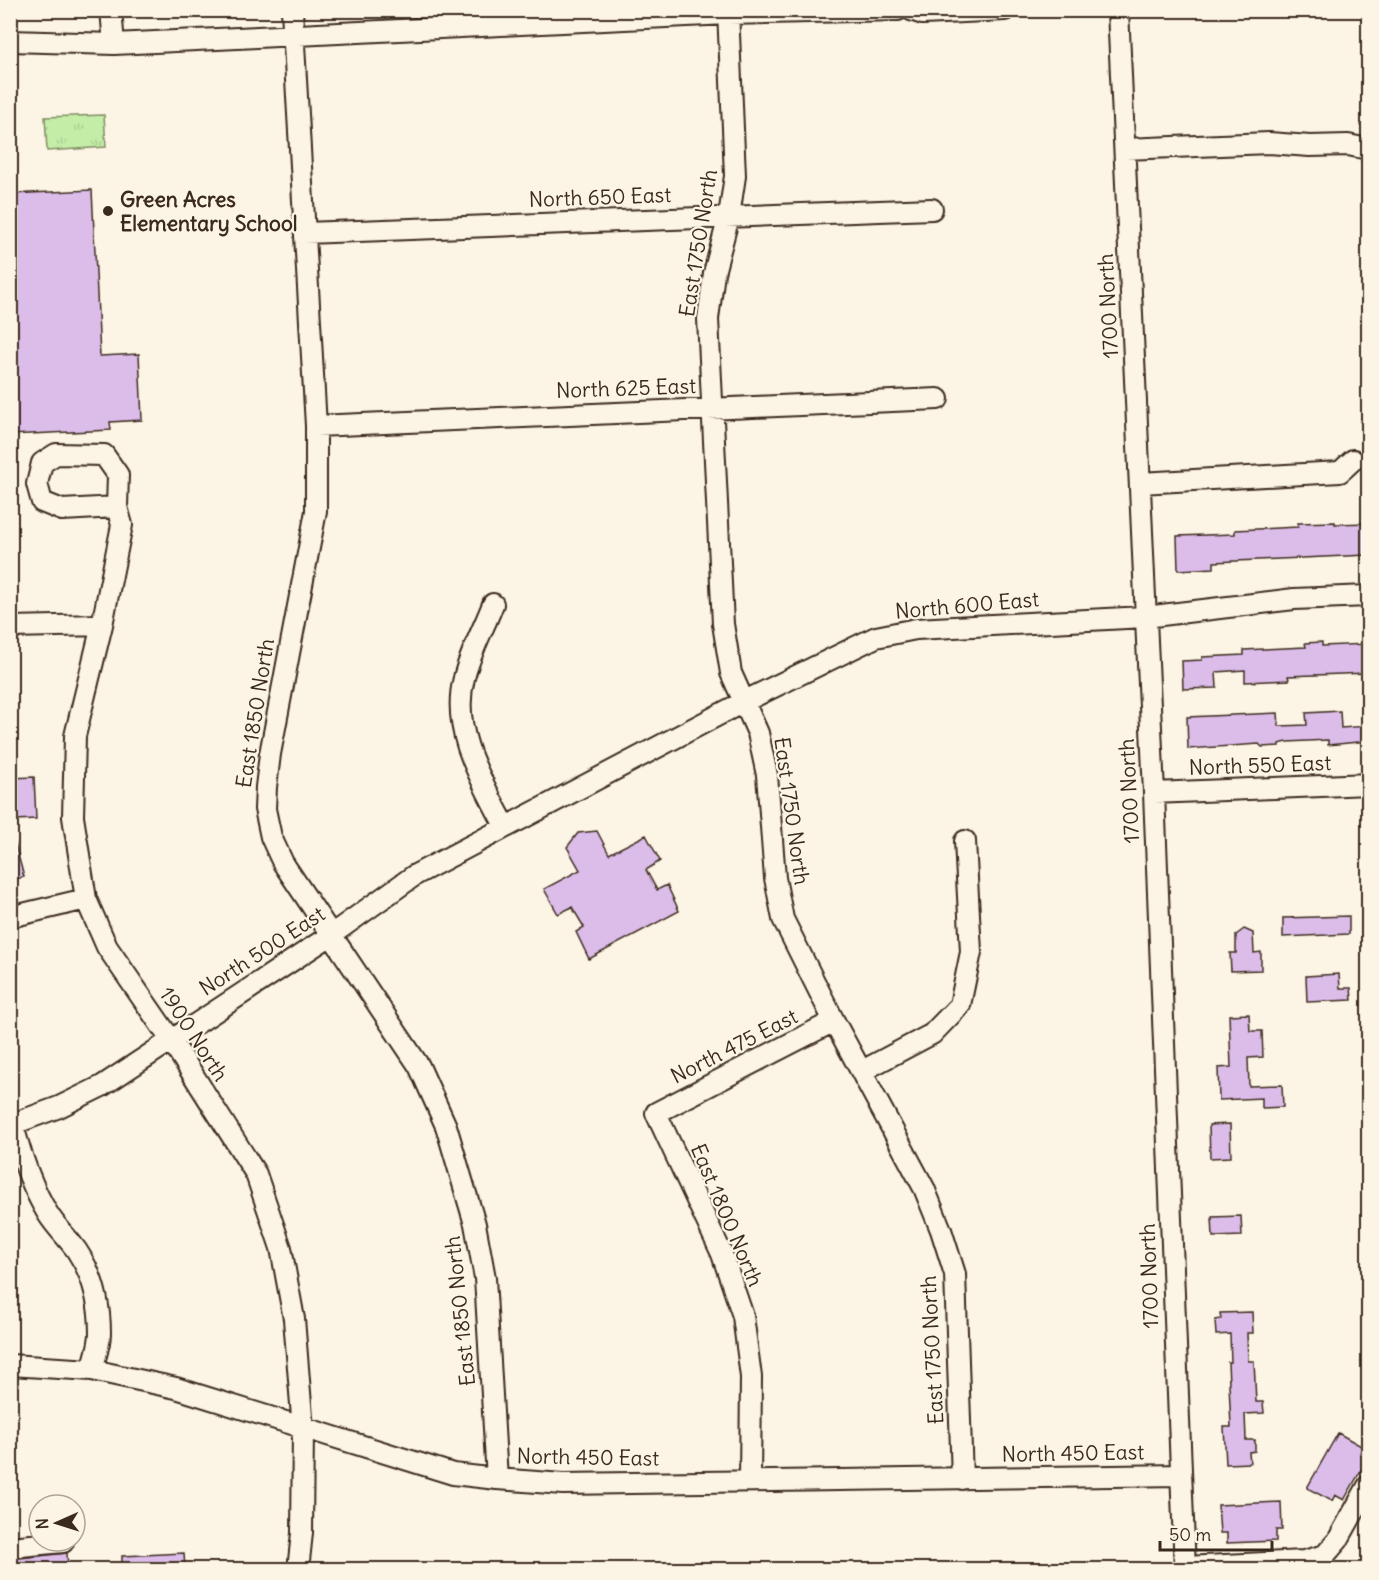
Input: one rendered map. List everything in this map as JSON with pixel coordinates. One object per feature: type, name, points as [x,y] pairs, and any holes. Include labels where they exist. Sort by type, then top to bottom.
[{"type":"street","points":[[111,10],[114,44]]},
{"type":"street","name":"East 1850 North","points":[[292,10],[316,426],[316,511],[270,754],[265,809],[271,837],[284,863],[419,1066],[446,1126],[462,1173],[485,1278],[497,1479]]},
{"type":"street","points":[[10,41],[114,44],[728,12],[898,10]]},
{"type":"street","points":[[911,10],[923,14],[1005,10]]},
{"type":"street","name":"1700 North","points":[[1118,10],[1154,793],[1185,1568]]},
{"type":"street","name":"East 1750 North","points":[[728,12],[735,176],[729,216],[714,273],[708,319],[723,624],[731,673],[758,733],[767,775],[775,878],[783,919],[834,1021],[924,1188],[955,1274],[962,1479]]},
{"type":"street","points":[[1125,149],[1269,143],[1310,146],[1348,145],[1368,149]]},
{"type":"street","name":"North 650 East","points":[[305,233],[932,209]]},
{"type":"street","name":"North 625 East","points":[[316,426],[938,399]]},
{"type":"street","points":[[1140,483],[1340,472],[1353,460]]},
{"type":"street","name":"1900 North","points":[[120,516],[102,625],[75,736],[73,817],[86,899],[108,947],[171,1040],[256,1174],[281,1248],[294,1319],[303,1429],[302,1533],[298,1569]]},
{"type":"street","name":"North 600 East","points":[[506,826],[745,701],[876,638],[916,629],[1145,617],[1294,599],[1368,596]]},
{"type":"street","points":[[493,604],[464,678],[460,712],[469,754],[506,826]]},
{"type":"street","points":[[10,627],[102,625]]},
{"type":"street","name":"North 550 East","points":[[1154,793],[1368,784]]},
{"type":"street","name":"North 500 East","points":[[12,1125],[59,1107],[102,1086],[331,935],[415,875],[506,826]]},
{"type":"street","points":[[862,1071],[932,1034],[960,1005],[971,952],[965,841]]},
{"type":"street","points":[[10,917],[86,899]]},
{"type":"street","name":"North 475 East","points":[[656,1113],[834,1021]]},
{"type":"street","name":"East 1800 North","points":[[656,1113],[722,1254],[743,1316],[751,1377],[750,1481]]},
{"type":"street","points":[[12,1125],[21,1157],[33,1186],[49,1215],[76,1250],[90,1273],[97,1300],[100,1335],[92,1370]]},
{"type":"street","name":"North 450 East","points":[[10,1365],[92,1370],[176,1389],[453,1474],[497,1479],[563,1484],[1181,1476]]},
{"type":"street","points":[[1185,1568],[1304,1561],[1324,1556],[1338,1540],[1368,1486]]},
{"type":"street","points":[[10,1547],[27,1545]]},
{"type":"green space","points":[[104,115],[106,147],[47,151],[45,117]]},
{"type":"building","name":"Green Acres Elementary School","points":[[92,190],[100,356],[139,354],[142,420],[110,422],[111,430],[10,435],[10,194]]},
{"type":"building","points":[[1335,522],[1335,524],[1368,523],[1368,555],[1214,562],[1214,568],[1178,570],[1177,536],[1235,534],[1235,530],[1298,527],[1298,523]]},
{"type":"building","points":[[1322,642],[1322,646],[1368,644],[1368,673],[1288,676],[1289,680],[1245,682],[1245,670],[1216,672],[1217,688],[1183,689],[1182,661],[1202,660],[1202,657],[1244,655],[1244,650],[1306,647],[1305,643]]},
{"type":"building","points":[[1340,711],[1341,728],[1368,726],[1368,741],[1328,745],[1328,740],[1287,742],[1279,746],[1262,747],[1259,744],[1188,749],[1187,717],[1278,713],[1279,726],[1307,725],[1306,713]]},
{"type":"building","points":[[34,777],[36,819],[15,820],[15,812],[10,813],[10,778]]},
{"type":"building","points":[[597,831],[609,854],[646,835],[660,861],[646,870],[657,890],[667,885],[679,911],[589,959],[576,932],[584,927],[572,907],[558,914],[544,889],[580,870],[567,847],[578,833]]},
{"type":"building","points":[[14,840],[24,877],[10,880],[10,841]]},
{"type":"building","points":[[1349,916],[1349,934],[1283,937],[1283,918]]},
{"type":"building","points":[[1244,929],[1253,933],[1254,953],[1261,952],[1261,970],[1231,971],[1230,953],[1236,953],[1236,935]]},
{"type":"building","points":[[1339,974],[1340,988],[1351,988],[1352,1000],[1307,1002],[1306,976]]},
{"type":"building","points":[[1249,1014],[1250,1031],[1262,1031],[1263,1057],[1248,1058],[1249,1086],[1282,1085],[1283,1107],[1262,1108],[1262,1098],[1219,1100],[1218,1068],[1231,1067],[1229,1015]]},
{"type":"building","points":[[1230,1124],[1231,1157],[1210,1158],[1209,1125]]},
{"type":"building","points":[[1241,1216],[1242,1236],[1213,1237],[1212,1217]]},
{"type":"building","points":[[1252,1312],[1253,1333],[1247,1333],[1248,1361],[1254,1361],[1256,1402],[1263,1402],[1264,1413],[1245,1414],[1246,1440],[1255,1440],[1255,1451],[1249,1452],[1250,1463],[1226,1464],[1224,1427],[1231,1427],[1228,1362],[1231,1362],[1230,1334],[1216,1335],[1215,1320],[1221,1319],[1220,1313]]},
{"type":"building","points":[[1338,1433],[1363,1447],[1360,1453],[1368,1458],[1344,1500],[1335,1495],[1332,1501],[1307,1488]]},
{"type":"building","points":[[1281,1502],[1282,1530],[1276,1530],[1276,1541],[1227,1543],[1227,1533],[1220,1533],[1218,1505]]},
{"type":"building","points":[[67,1553],[68,1569],[10,1569],[10,1559]]},
{"type":"building","points":[[184,1553],[185,1569],[122,1569],[122,1556]]},
{"type":"place","name":"Green Acres Elementary School","points":[[108,211]]}]
